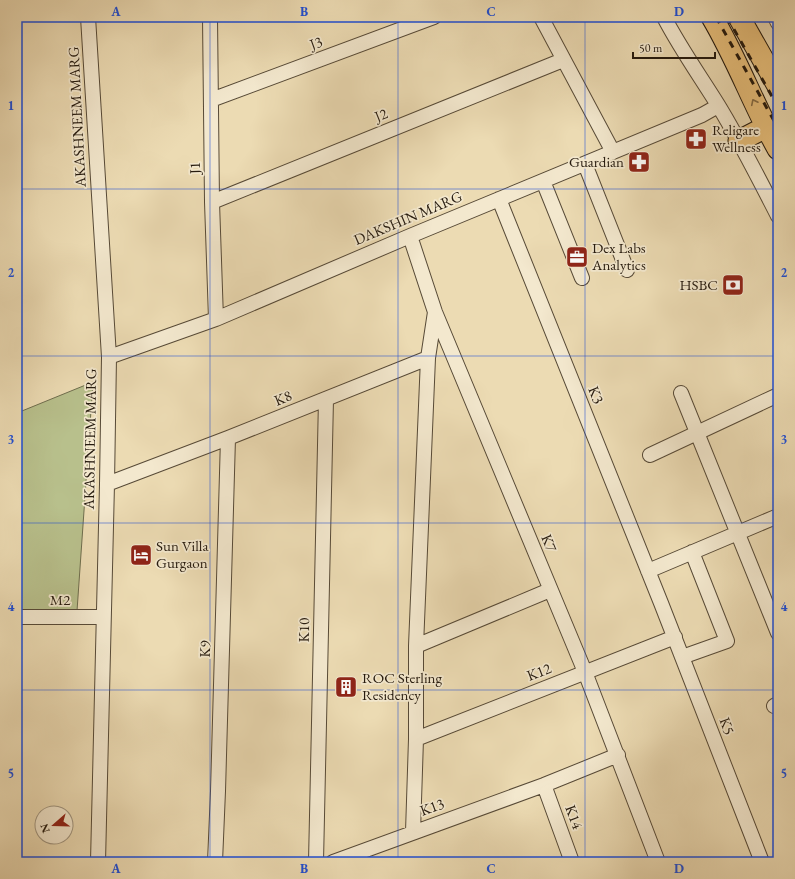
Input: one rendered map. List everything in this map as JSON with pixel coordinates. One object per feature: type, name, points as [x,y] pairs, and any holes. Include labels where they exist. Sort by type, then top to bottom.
[{"type":"highway","points":[[712,17],[721,32],[778,149]]},
{"type":"highway","points":[[739,17],[775,74]]},
{"type":"highway","points":[[739,141],[766,127]]},
{"type":"street","name":"AKASHNEEM MARG","points":[[88,17],[109,357],[98,862]]},
{"type":"street","name":"J1","points":[[210,17],[212,202],[216,319]]},
{"type":"street","name":"J3","points":[[211,100],[434,17]]},
{"type":"street","points":[[540,17],[613,152]]},
{"type":"street","points":[[664,17],[680,46],[739,141],[778,216]]},
{"type":"street","points":[[775,17],[778,23]]},
{"type":"street","name":"J2","points":[[212,202],[563,60]]},
{"type":"street","name":"DAKSHIN MARG","points":[[109,357],[216,319],[410,236],[702,115],[718,106]]},
{"type":"street","points":[[585,164],[627,270]]},
{"type":"street","points":[[543,181],[582,278]]},
{"type":"street","name":"K3","points":[[499,199],[661,603]]},
{"type":"street","name":"K7","points":[[410,236],[435,312],[585,672],[658,862]]},
{"type":"street","points":[[413,832],[416,739],[416,646],[428,358],[435,312]]},
{"type":"street","name":"K8","points":[[107,484],[228,438],[428,358]]},
{"type":"street","points":[[681,393],[778,633]]},
{"type":"street","points":[[650,454],[778,395]]},
{"type":"street","name":"K10","points":[[316,862],[326,399]]},
{"type":"street","name":"K9","points":[[215,862],[228,438]]},
{"type":"street","points":[[648,571],[778,516]]},
{"type":"street","points":[[682,657],[727,641],[692,552]]},
{"type":"street","points":[[416,646],[550,590]]},
{"type":"street","name":"K5","points":[[661,603],[762,862]]},
{"type":"street","name":"M2","points":[[17,617],[104,617]]},
{"type":"street","name":"K12","points":[[416,739],[675,638]]},
{"type":"street","name":"K13","points":[[333,862],[618,755]]},
{"type":"street","name":"K14","points":[[544,784],[572,862]]},
{"type":"green space","points":[[93,382],[77,611],[17,614],[17,413]]},
{"type":"railway","points":[[716,17],[778,128]]},
{"type":"railway","points":[[727,17],[778,107]]},
{"type":"place","name":"Religare Wellness","points":[[696,139]]},
{"type":"place","name":"Guardian","points":[[639,162]]},
{"type":"place","name":"Dex Labs Analytics","points":[[577,257]]},
{"type":"place","name":"HSBC","points":[[733,285]]},
{"type":"place","name":"Sun Villa Gurgaon","points":[[141,555]]},
{"type":"place","name":"ROC Sterling Residency","points":[[346,687]]}]
